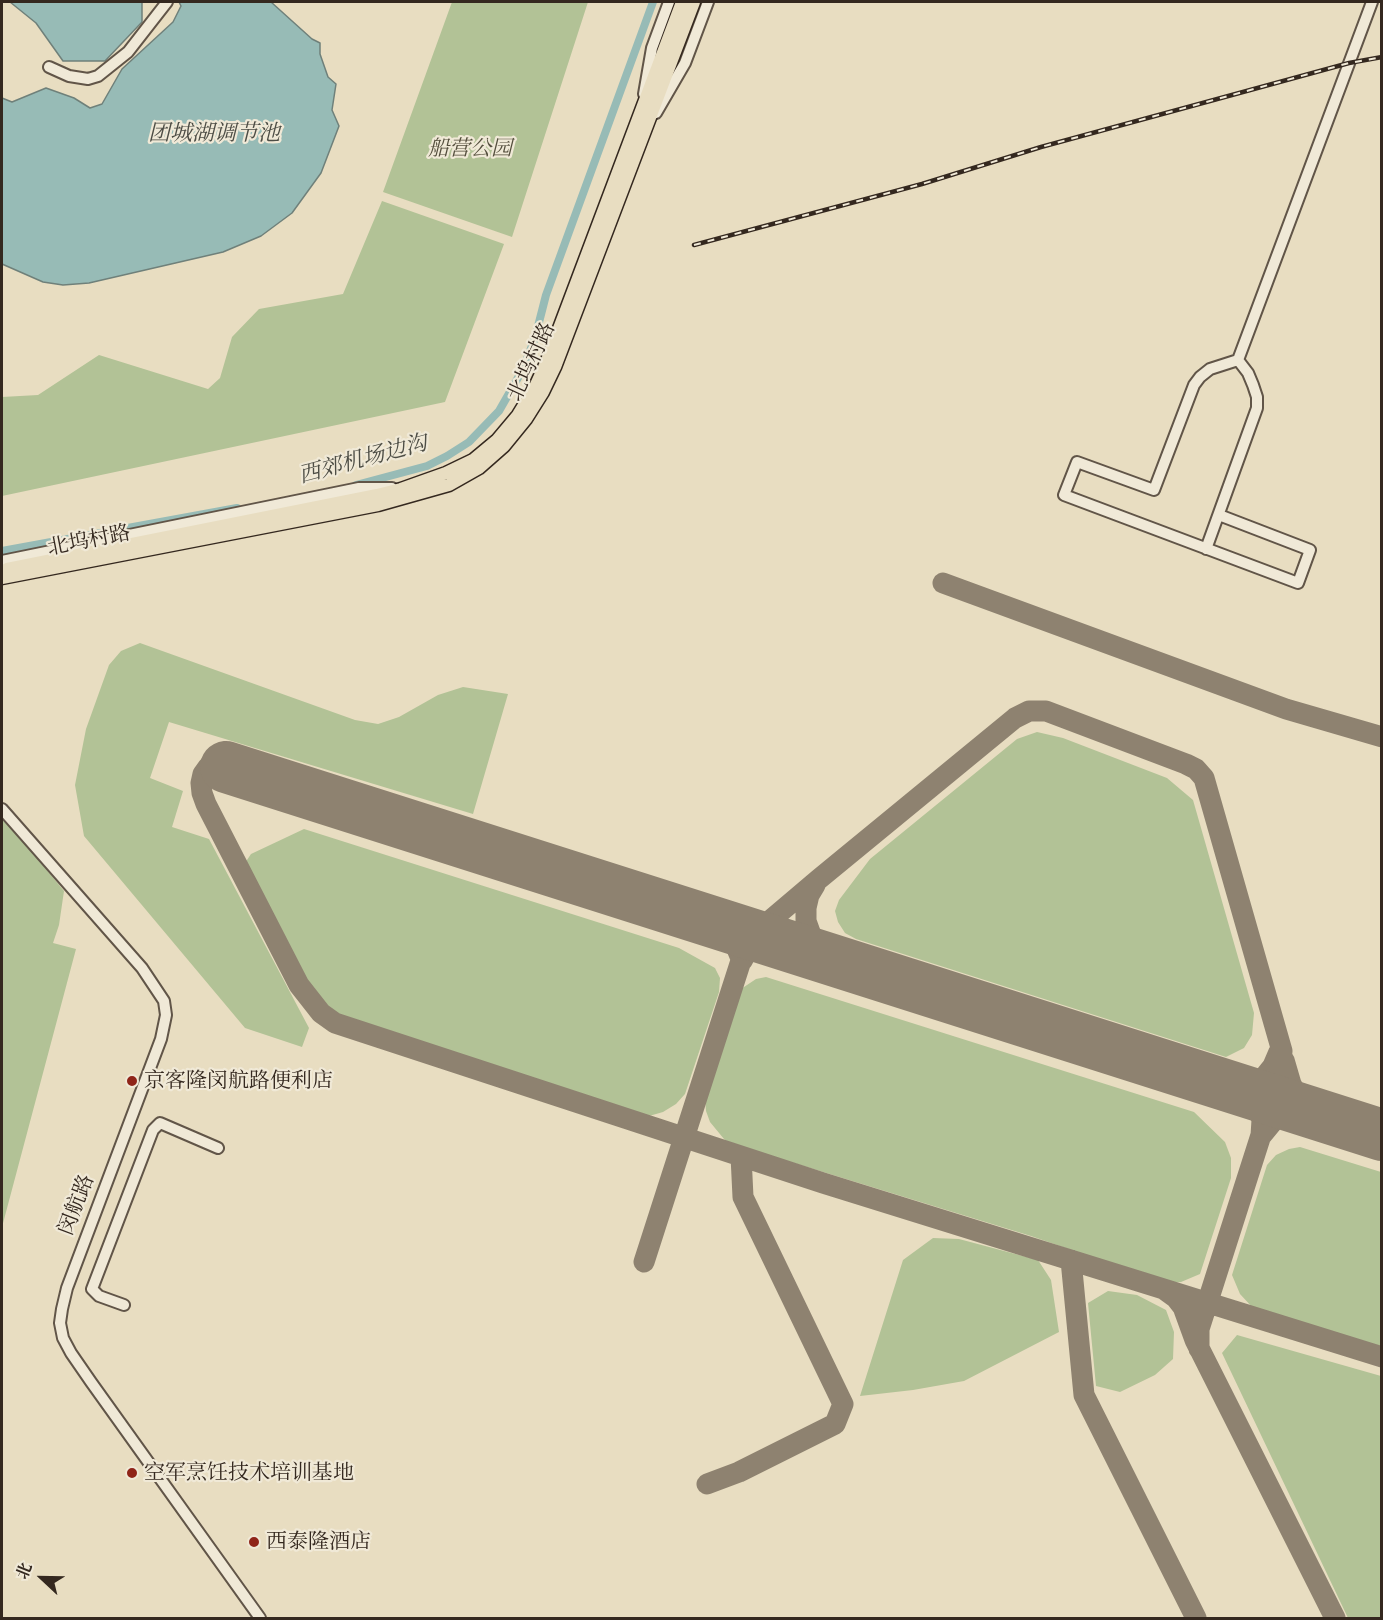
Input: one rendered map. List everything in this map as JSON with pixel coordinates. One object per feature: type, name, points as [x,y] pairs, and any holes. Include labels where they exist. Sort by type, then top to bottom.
[{"type":"main road","name":"北坞村路","points":[[2,570],[402,489],[446,473],[473,460],[496,440],[518,415],[546,363],[682,2]]},
{"type":"main road","name":"北坞村路","points":[[2,578],[378,505],[449,485],[479,468],[504,446],[526,419],[555,367],[694,2]]},
{"type":"street","points":[[49,67],[69,76],[88,79],[98,76],[128,52],[167,2]]},
{"type":"street","name":"北坞村路","points":[[640,114],[652,48],[669,2]]},
{"type":"street","name":"北坞村路","points":[[644,134],[685,63],[708,2]]},
{"type":"street","points":[[1238,360],[1372,2]]},
{"type":"street","points":[[1206,549],[1257,408],[1257,397],[1248,372],[1238,360]]},
{"type":"street","points":[[1219,515],[1310,550],[1298,584],[1064,495],[1077,462],[1154,490],[1194,385],[1210,369],[1238,360]]},
{"type":"street","name":"北坞村路","points":[[2,561],[359,488],[402,489]]},
{"type":"street","name":"闵航路","points":[[2,809],[142,968],[164,1001],[166,1015],[161,1039],[67,1288],[60,1323],[63,1338],[91,1382],[260,1618]]},
{"type":"street","points":[[124,1305],[99,1296],[92,1290],[153,1130],[160,1123],[218,1148]]},
{"type":"green space","name":"船营公园","points":[[452,2],[588,2],[512,237],[383,192]]},
{"type":"green space","points":[[382,201],[504,244],[445,402],[2,496],[2,397],[38,395],[99,355],[208,389],[220,378],[232,337],[259,309],[343,294]]},
{"type":"green space","points":[[140,643],[355,720],[378,724],[399,717],[438,695],[463,687],[508,694],[473,814],[169,722],[150,778],[183,791],[172,827],[209,839],[309,1028],[302,1047],[245,1028],[84,836],[75,785],[86,729],[109,665],[121,651]]},
{"type":"green space","points":[[1037,732],[1063,738],[1167,778],[1193,800],[1254,1013],[1252,1035],[1244,1048],[1226,1057],[856,939],[845,933],[838,922],[835,911],[839,900],[870,859],[1017,739]]},
{"type":"green space","points":[[2,815],[64,891],[59,925],[53,943],[76,949],[2,1227]]},
{"type":"green space","points":[[304,829],[679,948],[715,968],[720,978],[719,992],[685,1094],[676,1104],[663,1112],[649,1116],[635,1114],[350,1023],[333,1012],[305,985],[245,863],[251,854]]},
{"type":"green space","points":[[766,977],[1194,1112],[1225,1142],[1231,1158],[1231,1178],[1200,1274],[1181,1282],[1167,1283],[1031,1236],[729,1143],[710,1122],[705,1097],[738,991],[756,979]]},
{"type":"green space","points":[[1300,1147],[1381,1172],[1381,1347],[1252,1307],[1240,1294],[1232,1275],[1267,1165],[1276,1155]]},
{"type":"green space","points":[[933,1238],[959,1239],[1038,1260],[1051,1280],[1059,1332],[964,1381],[860,1396],[903,1260]]},
{"type":"green space","points":[[1108,1291],[1137,1295],[1166,1310],[1174,1332],[1173,1359],[1155,1375],[1120,1392],[1096,1386],[1088,1303]]},
{"type":"green space","points":[[1237,1335],[1381,1376],[1381,1618],[1348,1618],[1222,1353]]},
{"type":"water","points":[[10,2],[142,2],[142,22],[105,61],[63,61],[36,23]]},
{"type":"water","name":"团城湖调节池","points":[[179,2],[271,2],[312,39],[320,43],[320,54],[328,77],[336,84],[332,110],[339,126],[321,173],[292,213],[261,236],[223,252],[89,283],[63,285],[43,282],[2,264],[2,98],[12,102],[46,88],[74,98],[90,108],[102,104],[122,69],[173,22],[181,6]]},
{"type":"waterway","name":"西郊机场边沟","points":[[356,485],[427,466],[447,456],[469,442],[499,411],[523,369],[535,338],[546,295],[653,2]]},
{"type":"waterway","name":"西郊机场边沟","points":[[2,551],[237,508]]},
{"type":"taxiway","points":[[943,583],[1286,709],[1382,737]]},
{"type":"taxiway","points":[[644,1262],[747,942],[819,879],[1015,718],[1029,711],[1046,711],[1186,764],[1196,769],[1204,778],[1282,1051],[1277,1085],[1199,1329],[1199,1349]]},
{"type":"taxiway","points":[[226,767],[214,765],[208,767],[203,774],[201,783],[206,804],[299,985],[321,1013],[335,1023],[823,1183],[1382,1357]]},
{"type":"taxiway","points":[[815,885],[809,895],[806,921],[811,935],[833,960]]},
{"type":"taxiway","points":[[720,924],[733,939],[742,961],[747,952],[754,948],[780,944]]},
{"type":"taxiway","points":[[1279,1052],[1273,1066],[1265,1076],[1255,1083],[1231,1087],[1249,1096],[1258,1109],[1262,1120],[1261,1136],[1275,1119],[1291,1112],[1309,1112]]},
{"type":"taxiway","points":[[1284,1060],[1291,1084],[1298,1097],[1328,1118]]},
{"type":"taxiway","points":[[707,1484],[739,1472],[835,1424],[843,1404],[743,1197],[741,1156]]},
{"type":"taxiway","points":[[1071,1260],[1084,1395],[1196,1618]]},
{"type":"taxiway","points":[[1165,1290],[1183,1307],[1195,1340],[1335,1618]]},
{"type":"runway","points":[[226,767],[1382,1135]]},
{"type":"railway","points":[[694,245],[922,184],[1041,147],[1349,63],[1382,57]]},
{"type":"place","name":"京客隆闵航路便利店","points":[[132,1081]]},
{"type":"place","name":"空军烹饪技术培训基地","points":[[132,1473]]},
{"type":"place","name":"西泰隆酒店","points":[[254,1542]]}]
